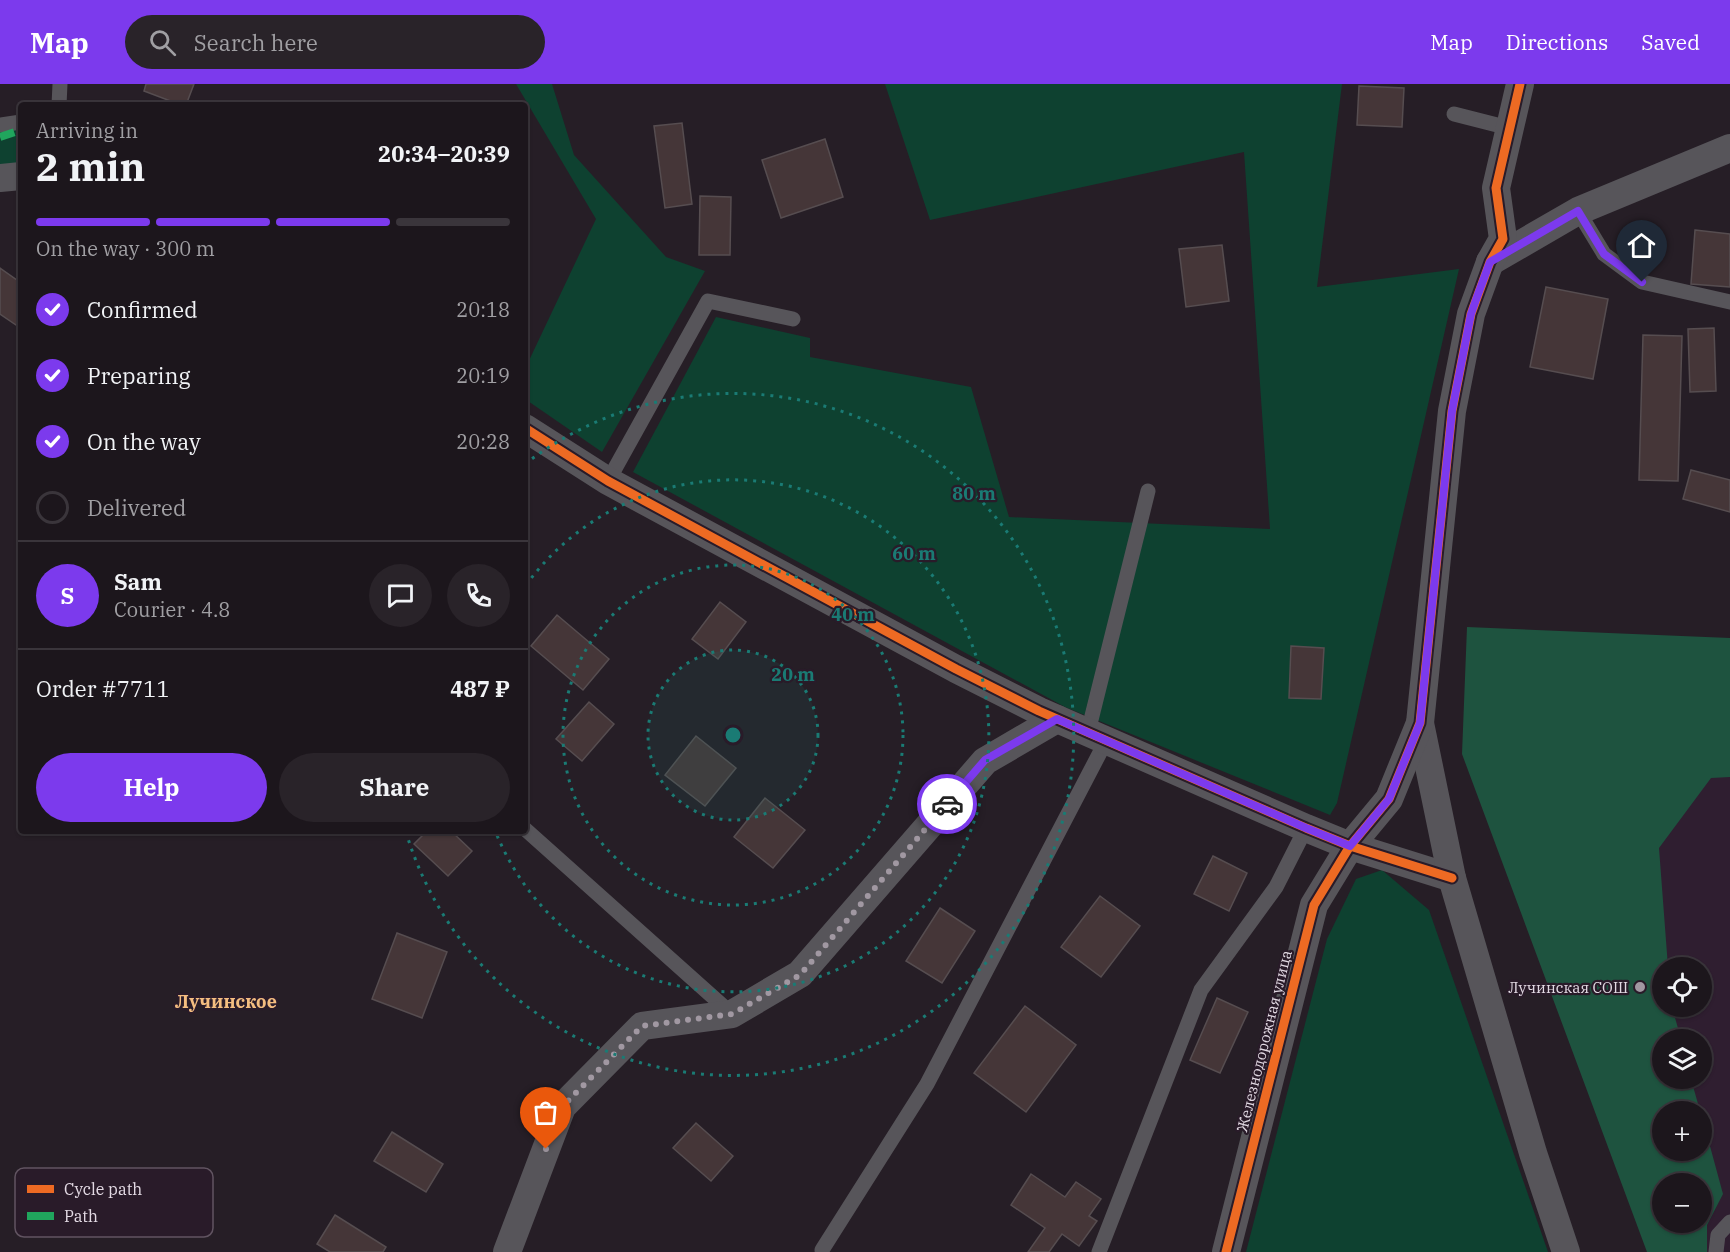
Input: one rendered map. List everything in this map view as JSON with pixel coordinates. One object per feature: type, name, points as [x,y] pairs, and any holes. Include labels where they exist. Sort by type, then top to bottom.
[{"type":"street","points":[[1520,84],[1496,188],[1503,239],[1490,262],[1471,314],[1452,411],[1420,723],[1452,878],[1533,1153],[1566,1252]]},
{"type":"street","points":[[1490,262],[1578,211],[1730,148]]},
{"type":"street","points":[[528,430],[608,481],[956,669],[1057,719],[1350,846],[1452,878]]},
{"type":"street","points":[[507,1252],[562,1107],[642,1026],[732,1014],[800,975],[985,760],[1057,719]]},
{"type":"street","name":"Железнодорожная улица","points":[[1226,1252],[1314,905],[1350,846],[1389,799],[1420,723]]},
{"type":"lane","points":[[59,102],[60,84]]},
{"type":"lane","points":[[1454,114],[1509,128]]},
{"type":"lane","points":[[0,124],[18,122]]},
{"type":"lane","points":[[1578,211],[1604,254],[1642,282],[1730,302]]},
{"type":"lane","points":[[608,481],[708,301],[793,319]]},
{"type":"lane","points":[[822,1250],[927,1084],[1097,736],[1148,491]]},
{"type":"lane","points":[[1099,1252],[1201,990],[1276,887],[1306,828]]},
{"type":"lane","points":[[528,832],[732,1014]]},
{"type":"lane","points":[[1716,1252],[1718,1235],[1730,1222]]},
{"type":"shaded area","name":"Лучинская СОШ","points":[[1730,718],[1730,1252],[1704,1252],[1702,1233],[1712,1233],[1712,1173],[1701,1173],[1701,1161],[1712,1161],[1712,1101],[1658,1101],[1654,1089],[1712,1089],[1712,1029],[1652,1029],[1652,1082],[1534,731]]},
{"type":"green space","points":[[516,84],[552,84],[574,155],[666,257],[705,271],[602,452],[528,401],[528,363],[596,219]]},
{"type":"green space","points":[[885,84],[1342,84],[1317,287],[1459,269],[1337,803],[1330,815],[1065,707],[633,472],[716,317],[810,338],[810,357],[971,387],[1009,517],[1270,529],[1244,152],[930,220]]},
{"type":"green space","points":[[18,123],[18,164],[0,164],[0,125]]},
{"type":"green space","points":[[1467,627],[1730,638],[1730,777],[1711,778],[1659,848],[1667,957],[1652,957],[1652,1017],[1675,1017],[1678,1029],[1652,1029],[1652,1089],[1694,1089],[1697,1101],[1652,1101],[1652,1161],[1712,1161],[1712,1154],[1723,1194],[1712,1215],[1712,1173],[1652,1173],[1652,1233],[1707,1233],[1707,1252],[1647,1252],[1462,754]]},
{"type":"green space","points":[[1382,870],[1429,910],[1548,1252],[1246,1252],[1327,939],[1356,879]]},
{"type":"building","points":[[146,84],[194,84],[187,102],[173,102],[144,91]]},
{"type":"building","points":[[1359,86],[1404,88],[1402,127],[1357,125]]},
{"type":"building","points":[[682,123],[692,204],[665,208],[654,126]]},
{"type":"building","points":[[825,139],[843,197],[781,218],[762,160]]},
{"type":"building","points":[[700,196],[731,197],[730,255],[699,255]]},
{"type":"building","points":[[1695,230],[1730,234],[1730,287],[1691,284]]},
{"type":"building","points":[[1222,245],[1229,301],[1186,307],[1179,249]]},
{"type":"building","points":[[0,268],[18,281],[18,326],[0,314]]},
{"type":"building","points":[[1546,287],[1608,299],[1593,379],[1530,367]]},
{"type":"building","points":[[1714,328],[1716,391],[1690,392],[1688,329]]},
{"type":"building","points":[[1643,335],[1682,336],[1678,481],[1639,480]]},
{"type":"building","points":[[1691,470],[1730,480],[1730,512],[1683,499]]},
{"type":"building","points":[[720,602],[746,622],[718,659],[692,639]]},
{"type":"building","points":[[557,615],[609,659],[583,690],[531,646]]},
{"type":"building","points":[[1291,646],[1324,648],[1321,699],[1289,698]]},
{"type":"building","points":[[589,702],[614,724],[582,761],[556,739]]},
{"type":"building","points":[[696,736],[736,768],[705,806],[665,775]]},
{"type":"building","points":[[765,798],[805,830],[773,868],[734,837]]},
{"type":"building","points":[[424,834],[454,834],[472,851],[448,876],[414,844]]},
{"type":"building","points":[[1213,856],[1247,873],[1229,911],[1194,894]]},
{"type":"building","points":[[1100,896],[1140,926],[1101,977],[1061,947]]},
{"type":"building","points":[[940,908],[975,931],[942,983],[906,961]]},
{"type":"building","points":[[397,933],[447,952],[422,1018],[372,999]]},
{"type":"building","points":[[1217,998],[1248,1012],[1220,1073],[1190,1060]]},
{"type":"building","points":[[1025,1006],[1076,1045],[1026,1112],[974,1073]]},
{"type":"building","points":[[696,1123],[733,1156],[711,1181],[673,1148]]},
{"type":"building","points":[[392,1132],[443,1164],[426,1192],[374,1161]]},
{"type":"building","points":[[1031,1174],[1065,1197],[1076,1182],[1101,1199],[1089,1216],[1097,1221],[1079,1246],[1062,1234],[1049,1252],[1028,1252],[1045,1228],[1011,1205]]},
{"type":"building","points":[[335,1215],[386,1247],[383,1252],[330,1252],[317,1244]]},
{"type":"marked path","points":[[0,137],[18,131]]},
{"type":"cycle path","points":[[1226,1252],[1314,905],[1350,846],[1389,799],[1420,723],[1452,411],[1471,314],[1490,262],[1503,239],[1496,188],[1520,84]]},
{"type":"cycle path","points":[[528,430],[608,481],[956,669],[1039,711],[1350,846],[1452,878]]},
{"type":"way so far","points":[[546,1149],[562,1107],[642,1026],[732,1014],[800,975],[947,804]]},
{"type":"place","name":"Лучинская СОШ","points":[[1640,987]]},
{"type":"district","name":"Лучинское","points":[[226,1001]]},
{"type":"route","points":[[947,804],[985,760],[1057,719],[1350,846],[1389,799],[1420,723],[1452,411],[1471,314],[1490,262],[1578,211],[1604,254],[1642,282]]}]
